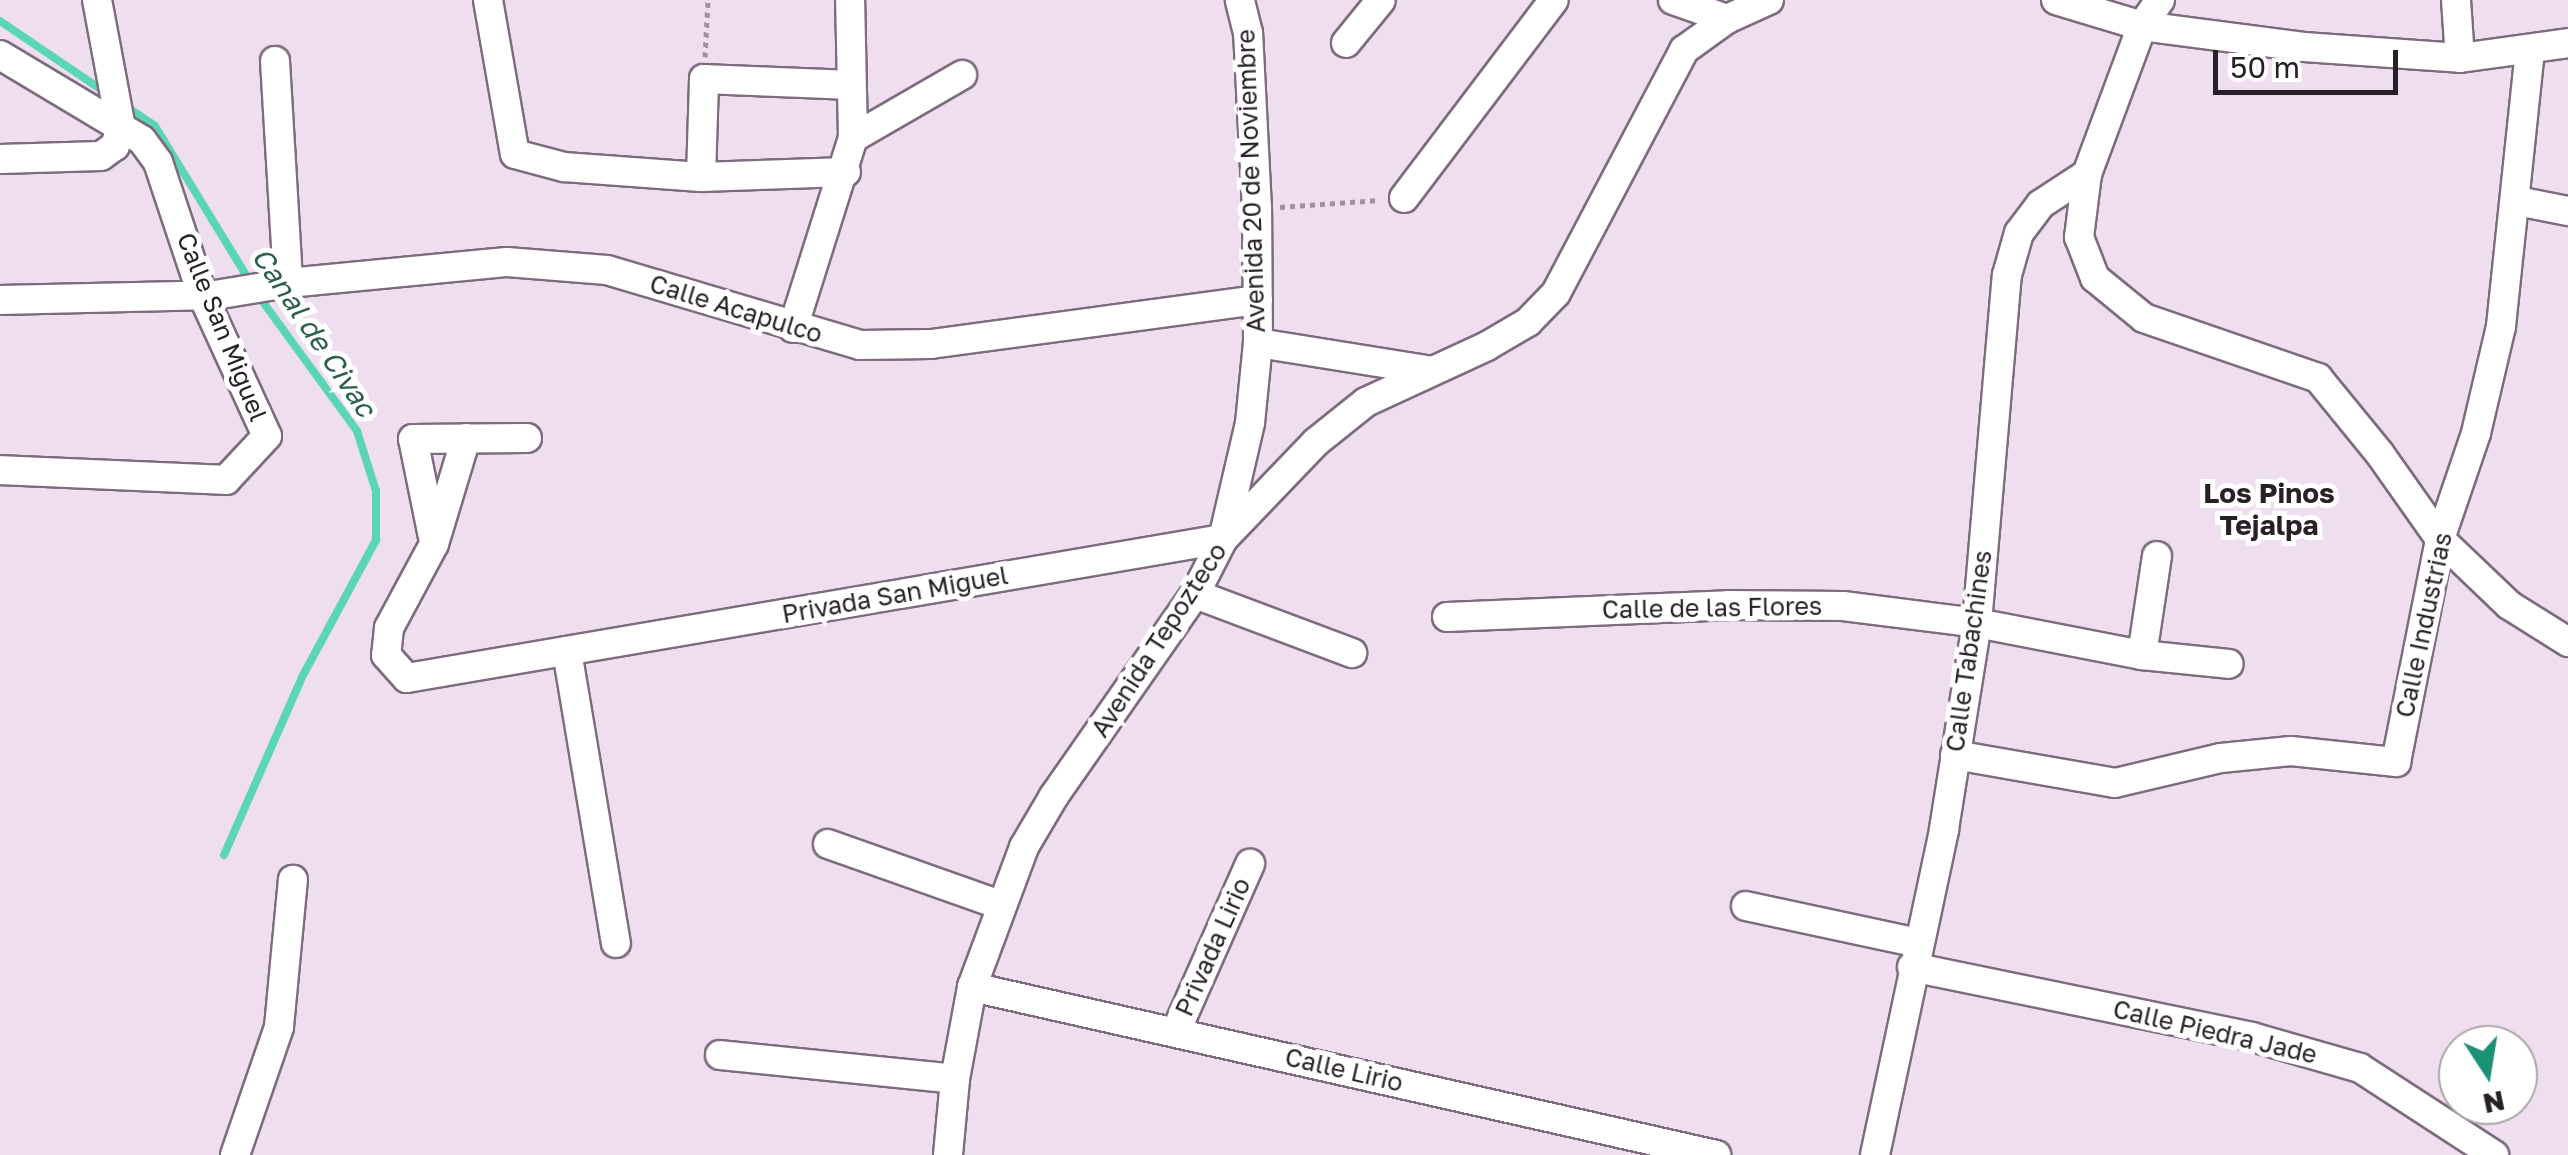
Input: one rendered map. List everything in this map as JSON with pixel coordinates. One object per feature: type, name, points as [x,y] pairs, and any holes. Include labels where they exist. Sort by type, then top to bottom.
[{"type":"street","points":[[0,159],[101,156],[116,146],[119,119],[97,0]]},
{"type":"street","points":[[488,0],[515,154],[564,167],[702,177],[846,172]]},
{"type":"street","points":[[794,328],[846,172],[853,138],[850,0]]},
{"type":"street","name":"Avenida 20 de Noviembre","points":[[1223,540],[1250,423],[1258,343],[1257,208],[1248,33],[1240,0]]},
{"type":"street","points":[[1346,43],[1381,0]]},
{"type":"street","points":[[1404,198],[1554,0]]},
{"type":"street","points":[[1673,0],[1727,19]]},
{"type":"street","name":"Avenida Tepozteco","points":[[948,1155],[954,1078],[972,987],[1024,847],[1054,796],[1195,594],[1223,540],[1316,442],[1366,402],[1426,370],[1487,346],[1528,322],[1556,293],[1661,87],[1684,50],[1727,19],[1769,0]]},
{"type":"street","points":[[2056,0],[2142,26],[2304,48],[2460,58],[2568,43]]},
{"type":"street","points":[[2160,0],[2142,26],[2088,174],[2079,237],[2095,278],[2144,318],[2318,378],[2380,454],[2440,539],[2509,605],[2568,642]]},
{"type":"street","points":[[2456,0],[2460,58]]},
{"type":"street","name":"Calle Industrias","points":[[1955,755],[2114,783],[2221,758],[2290,751],[2396,762],[2440,539],[2476,434],[2501,326],[2530,50]]},
{"type":"street","name":"Calle San Miguel","points":[[0,55],[119,119],[158,162],[267,436],[226,480],[0,470]]},
{"type":"street","points":[[275,61],[278,285]]},
{"type":"street","points":[[853,138],[962,74]]},
{"type":"street","points":[[702,177],[704,79],[851,85]]},
{"type":"street","name":"Calle Tabachines","points":[[1875,1155],[1944,829],[1977,623],[2008,275],[2019,234],[2041,204],[2088,174]]},
{"type":"street","points":[[2517,201],[2568,211]]},
{"type":"street","name":"Calle Acapulco","points":[[0,300],[209,295],[508,262],[607,270],[860,345],[931,344],[1258,300]]},
{"type":"street","points":[[1258,343],[1426,370]]},
{"type":"street","points":[[434,544],[466,438]]},
{"type":"street","points":[[434,544],[413,439],[527,438]]},
{"type":"street","name":"Privada San Miguel","points":[[434,544],[389,628],[386,655],[406,678],[1223,540]]},
{"type":"street","points":[[2142,655],[2158,556]]},
{"type":"street","points":[[1195,594],[1352,652]]},
{"type":"street","name":"Calle de las Flores","points":[[1447,617],[1728,605],[1824,606],[1977,623],[2142,655],[2228,664]]},
{"type":"street","points":[[568,652],[616,943]]},
{"type":"street","points":[[828,844],[1000,905]]},
{"type":"street","name":"Privada Lirio","points":[[1176,1031],[1250,864]]},
{"type":"street","points":[[235,1155],[280,1026],[293,880]]},
{"type":"street","name":"Calle Piedra Jade","points":[[1746,906],[1915,955],[2252,1037],[2360,1068],[2494,1155]]},
{"type":"street","name":"Calle Lirio","points":[[972,987],[1176,1031],[1674,1151],[1716,1155]]},
{"type":"street","points":[[720,1055],[954,1078]]},
{"type":"path","points":[[704,79],[708,0]]},
{"type":"path","points":[[1257,208],[1404,198]]},
{"type":"waterway","name":"Canal de Civac","points":[[0,21],[105,92]]},
{"type":"waterway","name":"Canal de Civac","points":[[124,105],[155,126],[251,283]]},
{"type":"waterway","name":"Canal de Civac","points":[[224,855],[302,677],[376,540],[376,491],[357,431],[258,295]]},
{"type":"district","name":"Los Pinos Tejalpa","points":[[2269,509]]}]
